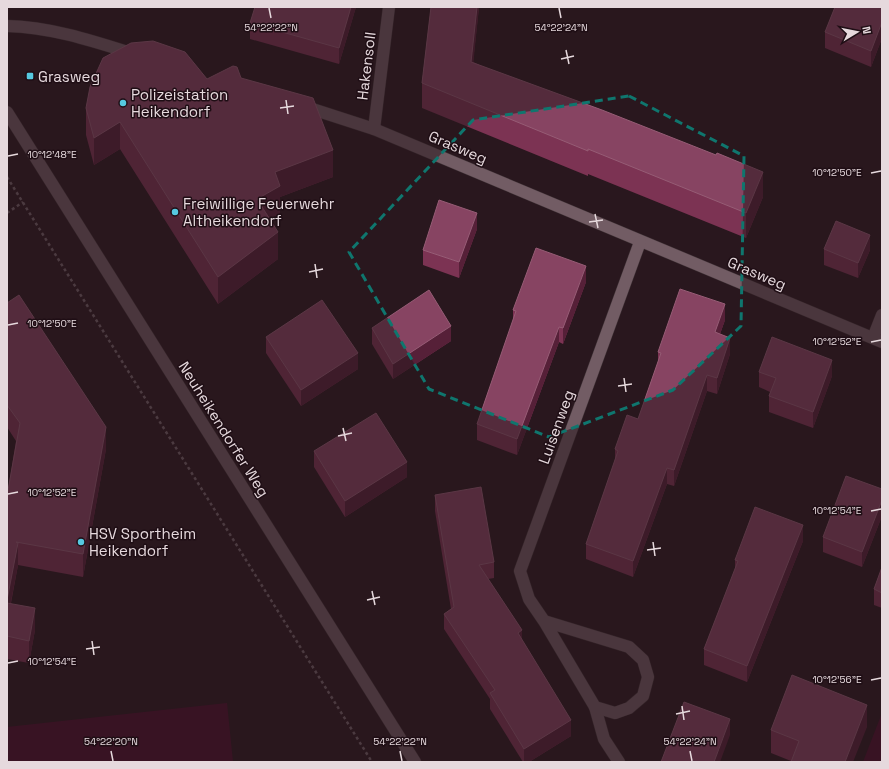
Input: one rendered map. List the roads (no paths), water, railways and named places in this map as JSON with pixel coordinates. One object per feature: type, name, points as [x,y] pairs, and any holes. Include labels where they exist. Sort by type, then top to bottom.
[{"type":"street","name":"Hakensoll","points":[[374,129],[389,7]]},
{"type":"street","points":[[7,26],[25,26],[77,36],[146,58]]},
{"type":"street","name":"Grasweg","points":[[290,103],[374,129],[640,242],[877,340]]},
{"type":"street","name":"Neuheikendorfer Weg","points":[[7,112],[415,762]]},
{"type":"street","name":"Luisenweg","points":[[619,762],[604,739],[595,707],[530,599],[520,571],[640,242]]},
{"type":"street","points":[[877,340],[882,315]]},
{"type":"street","points":[[544,620],[629,647],[643,660],[648,677],[643,696],[629,708],[615,713],[595,707]]},
{"type":"place","name":"Grasweg","points":[[30,76]]},
{"type":"place","name":"Polizeistation Heikendorf","points":[[123,103]]},
{"type":"place","name":"Freiwillige Feuerwehr Altheikendorf","points":[[175,212]]},
{"type":"place","name":"HSV Sportheim Heikendorf","points":[[81,542]]}]
